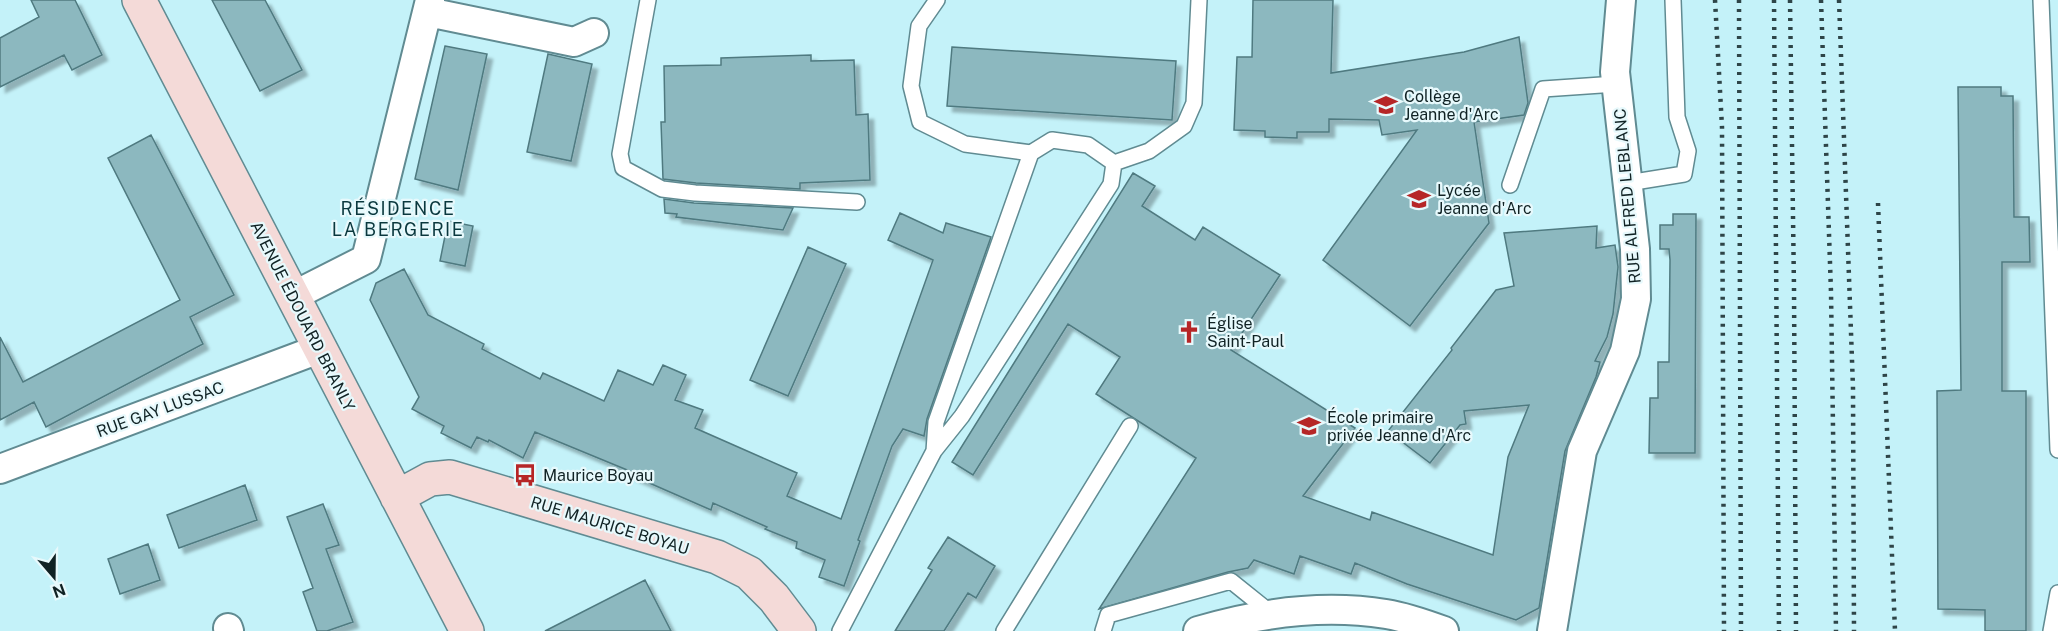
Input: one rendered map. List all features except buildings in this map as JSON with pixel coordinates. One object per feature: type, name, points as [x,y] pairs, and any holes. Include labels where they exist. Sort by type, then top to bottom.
[{"type":"street","name":"AVENUE ÉDOUARD BRANLY","points":[[139,0],[467,631]]},
{"type":"street","name":"RUE ALFRED LEBLANC","points":[[1552,631],[1575,482],[1582,451],[1625,351],[1636,299],[1635,249],[1615,72],[1621,0]]},
{"type":"street","points":[[292,297],[366,259],[429,6],[574,42],[594,33]]},
{"type":"street","name":"RUE GAY LUSSAC","points":[[0,469],[319,350]]},
{"type":"street","name":"RUE MAURICE BOYAU","points":[[397,497],[430,479],[450,477],[717,557],[749,573],[774,598],[799,631]]},
{"type":"street","points":[[1198,631],[1272,614],[1316,610],[1355,610],[1388,614],[1444,631]]},
{"type":"lane","points":[[648,0],[620,154],[623,168],[662,189],[857,202]]},
{"type":"lane","points":[[937,0],[919,26],[911,86],[921,122],[965,144],[1031,153]]},
{"type":"lane","points":[[1114,163],[1149,151],[1184,126],[1194,103],[1199,0]]},
{"type":"lane","points":[[1628,183],[1684,174],[1688,151],[1677,117],[1673,0]]},
{"type":"lane","points":[[2041,0],[2058,450]]},
{"type":"lane","points":[[1510,185],[1543,89],[1616,84]]},
{"type":"lane","points":[[934,451],[936,422],[1031,153],[1052,140],[1088,145],[1114,163]]},
{"type":"lane","points":[[840,631],[934,451],[962,416],[1111,184],[1114,163]]},
{"type":"lane","points":[[1004,631],[1130,426]]},
{"type":"lane","points":[[1104,631],[1108,615],[1231,580],[1272,614]]},
{"type":"lane","points":[[2051,631],[2058,593]]},
{"type":"railway","points":[[1715,0],[1722,127],[1724,631]]},
{"type":"railway","points":[[1739,0],[1741,631]]},
{"type":"railway","points":[[1774,0],[1779,631]]},
{"type":"railway","points":[[1790,0],[1796,631]]},
{"type":"railway","points":[[1821,0],[1831,292],[1836,631]]},
{"type":"railway","points":[[1839,0],[1853,388],[1854,631]]},
{"type":"railway","points":[[1878,203],[1895,631]]},
{"type":"place","name":"Collège Jeanne d'Arc","points":[[1386,105]]},
{"type":"place","name":"Lycée Jeanne d'Arc","points":[[1419,199]]},
{"type":"place","name":"Église Saint-Paul","points":[[1189,332]]},
{"type":"place","name":"École primaire privée Jeanne d'Arc","points":[[1309,426]]},
{"type":"place","name":"Maurice Boyau","points":[[525,475]]},
{"type":"district","name":"RÉSIDENCE LA BERGERIE","points":[[398,219]]}]
